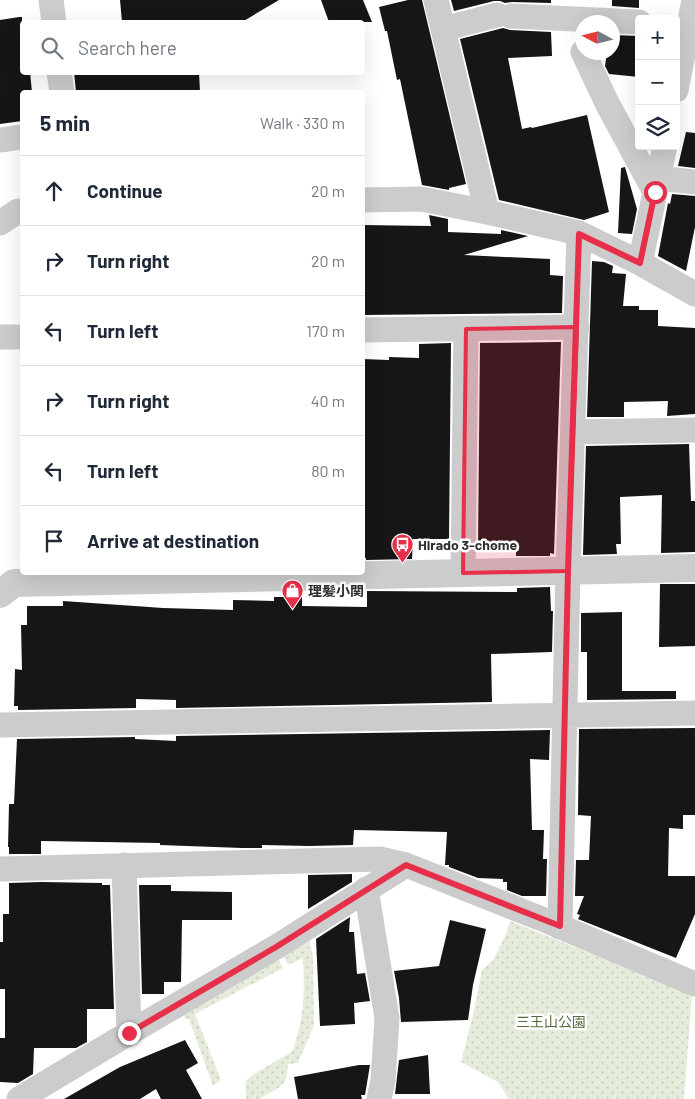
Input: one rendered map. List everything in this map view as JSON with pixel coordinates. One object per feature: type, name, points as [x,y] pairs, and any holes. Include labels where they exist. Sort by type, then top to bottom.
[{"type":"street","points":[[51,0],[54,20]]},
{"type":"street","points":[[436,0],[487,212]]},
{"type":"street","points":[[684,78],[683,25],[694,0]]},
{"type":"street","points":[[443,29],[504,15],[576,12],[635,21]]},
{"type":"street","points":[[587,60],[607,103],[657,185]]},
{"type":"street","points":[[59,75],[62,90]]},
{"type":"street","points":[[0,140],[20,136]]},
{"type":"street","points":[[640,263],[664,150]]},
{"type":"street","points":[[657,185],[695,182]]},
{"type":"street","points":[[365,200],[420,199],[487,212],[579,234],[640,263],[695,294]]},
{"type":"street","points":[[0,223],[20,211]]},
{"type":"street","points":[[560,926],[568,571],[579,234]]},
{"type":"street","points":[[365,330],[577,326]]},
{"type":"street","points":[[463,573],[466,328]]},
{"type":"street","points":[[0,337],[20,337]]},
{"type":"street","points":[[573,432],[695,430]]},
{"type":"street","points":[[0,594],[14,583],[695,568]]},
{"type":"street","points":[[0,725],[695,713]]},
{"type":"street","points":[[0,869],[380,859],[406,865],[560,926],[695,984]]},
{"type":"street","points":[[124,865],[129,1033]]},
{"type":"street","points":[[19,1099],[276,947],[406,865]]},
{"type":"street","points":[[366,889],[386,1018],[383,1080],[379,1099]]},
{"type":"highlighted area","points":[[577,327],[568,571],[463,573],[466,329]]},
{"type":"green space","name":"三王山公園","points":[[510,921],[692,994],[684,1099],[509,1099],[498,1082],[461,1062],[482,970],[494,959],[507,932]]},
{"type":"green space","points":[[309,937],[313,957],[314,1025],[298,1063],[288,1064],[286,1080],[280,1087],[259,1099],[246,1099],[246,1081],[252,1075],[292,1052],[303,1006],[303,958],[288,965],[282,953]]},
{"type":"green space","points":[[277,956],[283,968],[195,1014],[221,1080],[213,1086],[189,1019],[185,1018],[183,1013]]},
{"type":"building","points":[[120,0],[279,0],[245,20],[122,20]]},
{"type":"building","points":[[321,0],[363,0],[372,22],[365,22],[365,20],[328,20]]},
{"type":"building","points":[[408,0],[422,0],[466,184],[449,188],[449,190],[422,185],[400,79],[397,80],[387,31],[385,31],[379,7]]},
{"type":"building","points":[[451,0],[551,0],[551,3],[505,3],[494,1],[454,11]]},
{"type":"building","points":[[612,0],[639,0],[639,8],[612,6]]},
{"type":"building","points":[[22,17],[22,20],[20,20],[20,75],[30,75],[32,90],[20,90],[20,121],[0,124],[0,20]]},
{"type":"building","points":[[503,28],[551,32],[552,56],[508,58],[522,129],[587,115],[609,212],[584,220],[499,200],[460,39]]},
{"type":"building","points":[[620,35],[635,36],[635,77],[609,74],[605,66],[606,60],[620,60]]},
{"type":"building","points":[[74,75],[199,75],[200,90],[76,90]]},
{"type":"building","points":[[686,132],[695,133],[695,168],[678,166]]},
{"type":"building","points":[[625,167],[637,209],[632,234],[618,233],[621,168]]},
{"type":"building","points":[[672,194],[695,196],[695,227],[686,271],[658,256],[668,203],[670,204]]},
{"type":"building","points":[[429,215],[448,219],[448,232],[501,234],[501,230],[528,236],[464,255],[550,259],[550,275],[563,276],[562,313],[365,315],[365,225],[431,226]]},
{"type":"building","points":[[592,261],[604,262],[613,266],[612,273],[626,274],[623,306],[639,306],[639,310],[658,310],[658,326],[695,328],[695,414],[667,416],[668,401],[624,402],[624,417],[587,417]]},
{"type":"building","points":[[561,342],[554,554],[550,553],[550,556],[516,556],[516,551],[478,550],[480,343]]},
{"type":"building","points":[[451,343],[449,539],[413,539],[412,559],[366,560],[365,359],[389,360],[389,357],[419,358],[419,344]]},
{"type":"building","points":[[689,444],[691,501],[695,501],[695,552],[661,553],[662,495],[620,497],[621,544],[616,544],[617,554],[583,555],[586,446]]},
{"type":"building","points":[[660,584],[695,584],[695,646],[659,647]]},
{"type":"building","points":[[550,587],[551,611],[553,611],[552,652],[491,654],[492,702],[176,708],[176,700],[136,699],[136,708],[18,710],[18,706],[14,706],[15,669],[22,670],[21,625],[27,625],[27,606],[63,606],[63,601],[163,608],[233,610],[233,600],[274,601],[274,597],[302,597],[302,606],[367,607],[367,591],[517,592],[517,588]]},
{"type":"building","points":[[622,612],[622,691],[676,691],[676,699],[587,700],[587,652],[581,652],[581,613]]},
{"type":"building","points":[[695,728],[695,815],[683,815],[683,829],[669,828],[668,876],[695,876],[695,914],[676,958],[578,919],[580,915],[577,914],[584,896],[575,896],[576,860],[589,860],[591,816],[578,815],[579,729]]},
{"type":"building","points":[[550,730],[549,760],[530,759],[532,830],[544,830],[543,859],[547,859],[546,896],[522,896],[507,890],[507,882],[503,882],[503,879],[478,878],[445,865],[447,832],[354,830],[353,845],[262,845],[262,848],[160,845],[160,843],[41,841],[41,854],[9,854],[9,804],[14,804],[17,739],[135,737],[135,739],[176,741],[176,736]]},
{"type":"building","points":[[352,874],[352,882],[308,909],[308,875]]},
{"type":"building","points":[[9,883],[102,883],[102,885],[110,885],[114,1009],[87,1009],[87,1042],[76,1048],[34,1048],[33,1074],[18,1083],[0,1082],[0,1038],[5,1038],[5,989],[0,989],[0,942],[3,942],[3,914],[9,914]]},
{"type":"building","points":[[139,885],[171,885],[171,891],[232,892],[232,920],[182,920],[181,982],[164,982],[164,994],[142,994]]},
{"type":"building","points":[[350,917],[349,932],[354,932],[357,974],[365,973],[370,1001],[354,1003],[355,1024],[320,1026],[316,939]]},
{"type":"building","points":[[450,920],[486,929],[473,985],[468,1020],[401,1022],[394,971],[439,966]]},
{"type":"building","points":[[185,1040],[198,1063],[186,1070],[202,1099],[161,1099],[156,1089],[140,1099],[64,1099],[120,1067]]},
{"type":"building","points":[[428,1055],[430,1094],[395,1094],[399,1060]]},
{"type":"building","points":[[359,1065],[370,1065],[365,1095],[361,1095],[362,1099],[298,1099],[294,1077]]},
{"type":"place","name":"Hirado 3-chome","points":[[402,563]]},
{"type":"place","name":"理髪小関","points":[[292,609]]},
{"type":"route","points":[[129,1033],[276,947],[406,865],[560,926],[568,571],[579,234],[640,263],[655,192]]}]
